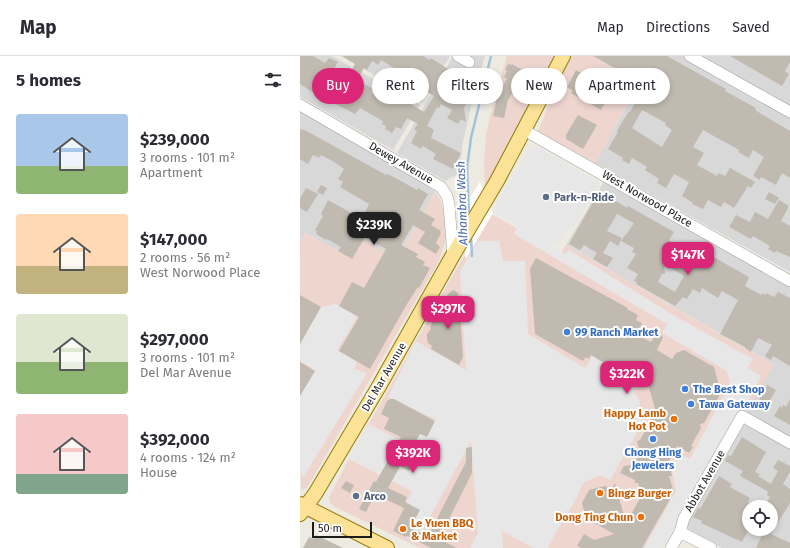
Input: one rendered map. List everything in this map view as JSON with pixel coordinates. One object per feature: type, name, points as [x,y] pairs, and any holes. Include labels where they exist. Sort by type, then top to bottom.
[{"type":"main road","name":"Del Mar Avenue","points":[[301,508],[315,494],[378,388],[453,255],[486,200],[563,56]]},
{"type":"main road","points":[[301,508],[387,548]]},
{"type":"street","points":[[458,56],[469,62]]},
{"type":"street","points":[[690,56],[790,112]]},
{"type":"street","name":"Dewey Avenue","points":[[300,105],[441,187],[447,196],[449,205],[453,255]]},
{"type":"street","name":"West Norwood Place","points":[[524,130],[790,281]]},
{"type":"street","name":"Abbot Avenue","points":[[671,548],[680,532],[684,518],[742,416],[790,443]]},
{"type":"street","points":[[680,532],[711,548]]},
{"type":"shaded area","points":[[300,56],[332,56],[354,68],[312,68],[312,104],[300,97]]},
{"type":"shaded area","points":[[341,56],[450,56],[443,68],[437,68],[437,77],[429,90],[429,68],[372,68],[372,74]]},
{"type":"shaded area","points":[[453,56],[485,56],[481,68],[446,68]]},
{"type":"shaded area","points":[[507,56],[561,56],[554,68],[511,68],[511,104],[534,104],[485,192],[484,162],[486,135],[493,104],[503,104],[503,70]]},
{"type":"shaded area","points":[[569,56],[593,56],[613,68],[575,68],[575,104],[627,104],[595,163],[538,131],[549,104],[567,104],[567,68],[564,68]]},
{"type":"shaded area","points":[[593,56],[684,56],[790,116],[790,272],[595,163],[627,104],[670,104],[670,68],[613,68]]},
{"type":"shaded area","points":[[696,56],[790,56],[790,108]]},
{"type":"shaded area","points":[[364,74],[372,78],[372,104],[420,105],[393,150],[312,104],[364,104]]},
{"type":"shaded area","points":[[437,84],[437,104],[472,104],[463,142],[459,174],[445,181],[397,153],[425,104],[429,104],[429,98]]},
{"type":"shaded area","points":[[300,110],[424,182],[435,192],[397,259],[352,259],[305,233],[300,241]]},
{"type":"shaded area","points":[[536,146],[600,183],[574,226],[567,231],[561,242],[556,240],[552,246],[542,241],[565,254],[569,250],[673,315],[753,359],[748,368],[761,376],[744,409],[737,413],[662,548],[644,548],[676,491],[671,465],[678,454],[690,459],[730,383],[727,371],[662,333],[667,324],[514,234],[518,226],[492,211],[529,150]]},
{"type":"shaded area","points":[[605,180],[790,286],[790,437],[746,413],[773,364],[566,245]]},
{"type":"shaded area","points":[[435,192],[440,199],[446,218],[447,237],[439,261],[307,488],[301,490],[300,241],[305,233],[352,259],[364,240],[397,259]]},
{"type":"shaded area","points":[[491,214],[561,253],[566,245],[774,365],[746,413],[737,413],[662,548],[420,548],[331,504],[329,497],[349,459],[457,268]]},
{"type":"shaded area","points":[[478,241],[499,241],[503,261],[525,261],[528,334],[585,368],[593,355],[639,382],[633,392],[639,400],[640,405],[638,410],[647,415],[610,480],[601,475],[583,483],[577,497],[547,548],[534,548],[502,531],[503,548],[470,548],[478,533],[471,441],[417,541],[406,537],[419,511],[406,504],[412,491],[392,481],[420,434],[427,437],[435,419],[388,397],[416,341],[466,370],[460,271]]},
{"type":"shaded area","points":[[336,304],[357,317],[337,350],[357,362],[354,369],[367,373],[304,476],[300,474],[300,390],[312,368],[300,361],[300,337],[320,307]]},
{"type":"shaded area","points":[[743,423],[790,449],[790,548],[722,548],[688,531],[687,522]]},
{"type":"shaded area","points":[[369,424],[399,440],[380,475],[349,459]]},
{"type":"pier","points":[[480,182],[486,200],[493,213],[466,259],[459,215]]},
{"type":"building","points":[[300,56],[313,56],[325,63],[329,58],[338,62],[334,68],[312,68],[312,92],[300,84]]},
{"type":"building","points":[[342,56],[423,56],[430,60],[431,58],[447,68],[437,68],[437,104],[441,104],[439,108],[437,107],[427,126],[434,130],[431,138],[461,153],[453,169],[433,159],[436,154],[423,146],[421,149],[411,143],[417,131],[414,129],[418,124],[407,118],[401,129],[396,127],[392,133],[385,129],[386,126],[382,124],[383,121],[360,108],[355,114],[336,104],[364,104],[364,84],[372,88],[372,104],[410,104],[424,112],[434,96],[429,93],[429,68],[394,68],[381,60],[378,65],[372,61],[367,70],[364,68],[353,68],[355,64]]},
{"type":"building","points":[[593,56],[667,56],[726,89],[725,91],[756,108],[755,110],[790,131],[790,178],[782,173],[776,185],[761,177],[760,180],[753,176],[764,157],[753,150],[749,158],[738,152],[739,150],[703,130],[693,147],[704,153],[697,165],[717,176],[718,173],[725,176],[730,168],[755,182],[751,188],[748,186],[734,208],[724,202],[721,207],[708,200],[703,209],[692,204],[693,203],[682,196],[689,182],[674,174],[666,188],[657,183],[659,179],[645,170],[647,167],[632,158],[629,164],[622,160],[623,158],[608,149],[618,132],[619,127],[629,111],[630,112],[634,104],[670,104],[670,68],[615,68]],"holes":[[[642,110],[666,123],[665,125],[672,130],[662,147],[632,128]]]},
{"type":"building","points":[[730,56],[790,56],[790,62],[785,71],[789,74],[782,86]]},
{"type":"building","points":[[508,64],[512,64],[519,68],[511,68],[511,95],[508,100],[504,118],[493,116],[496,104],[503,104],[503,86],[507,79],[504,77],[507,71],[505,70]]},
{"type":"building","points":[[575,72],[575,95],[571,93],[572,90],[567,87]]},
{"type":"building","points":[[441,104],[466,104],[464,108],[466,122],[461,119],[458,124],[447,118],[452,110]]},
{"type":"building","points":[[590,104],[604,104],[601,110]]},
{"type":"building","points":[[578,115],[597,125],[583,149],[566,139],[566,135]]},
{"type":"building","points":[[300,129],[303,129],[386,175],[392,176],[417,190],[418,188],[428,194],[419,210],[435,219],[431,225],[441,231],[436,243],[440,247],[436,254],[418,243],[425,232],[413,225],[401,245],[418,254],[416,257],[425,262],[423,265],[430,268],[419,288],[418,287],[407,304],[370,369],[339,351],[359,317],[339,306],[352,282],[364,288],[386,249],[365,237],[352,259],[338,251],[341,247],[316,234],[317,231],[315,230],[323,216],[321,214],[328,200],[362,219],[369,204],[340,187],[343,182],[338,179],[344,169],[334,162],[321,155],[319,158],[313,155],[308,164],[300,159]]},
{"type":"building","points":[[321,185],[327,188],[323,195],[317,192]]},
{"type":"building","points":[[306,188],[318,194],[307,212],[300,208],[300,199]]},
{"type":"building","points":[[769,192],[779,198],[775,204],[765,199]]},
{"type":"building","points":[[597,195],[612,203],[616,201],[627,208],[628,206],[674,232],[669,240],[684,249],[687,242],[749,277],[745,286],[761,295],[762,293],[765,295],[766,293],[774,297],[778,292],[790,298],[790,366],[773,356],[771,360],[765,356],[772,345],[758,338],[751,352],[745,347],[720,334],[738,300],[722,291],[718,298],[702,288],[700,293],[693,289],[687,299],[683,297],[675,306],[636,284],[637,282],[634,281],[638,274],[627,268],[636,254],[632,252],[634,248],[621,241],[634,223],[617,214],[607,231],[622,238],[618,246],[610,241],[603,253],[613,258],[607,267],[593,259],[597,253],[584,245],[580,250],[569,244]],"holes":[[[664,264],[684,276],[675,292],[658,282],[662,274],[665,274]]]},
{"type":"building","points":[[779,200],[789,206],[781,221],[790,226],[790,257],[776,251],[775,253],[768,249],[770,246],[753,236],[751,239],[729,227],[736,215],[750,222],[755,212],[768,219]]},
{"type":"building","name":"Tawa Gateway","points":[[536,258],[628,308],[627,309],[638,315],[636,320],[642,323],[636,334],[651,342],[658,333],[663,337],[657,350],[672,359],[676,353],[684,350],[714,367],[721,393],[704,423],[700,424],[701,428],[691,446],[693,447],[689,453],[677,446],[669,461],[672,476],[669,476],[674,492],[642,548],[581,548],[577,546],[584,534],[594,540],[614,534],[586,518],[582,503],[589,490],[605,486],[612,489],[615,483],[626,523],[642,495],[638,483],[635,483],[635,480],[620,473],[624,466],[634,464],[640,453],[637,441],[640,440],[656,412],[648,384],[632,376],[630,370],[623,367],[618,362],[609,366],[591,355],[589,359],[586,357],[583,361],[535,334],[530,269]]},
{"type":"building","points":[[454,290],[458,293],[459,299],[463,357],[459,365],[431,349],[432,346],[428,343],[427,338],[427,334],[431,329],[430,327],[447,296]]},
{"type":"building","points":[[300,295],[321,307],[300,344]]},
{"type":"building","points":[[300,362],[315,371],[300,396]]},
{"type":"building","points":[[767,385],[776,390],[764,410],[756,406]]},
{"type":"building","points":[[394,399],[435,421],[427,437],[420,434],[405,461],[412,465],[409,471],[400,466],[388,488],[407,497],[405,502],[420,510],[414,521],[413,529],[428,536],[466,462],[466,448],[472,447],[472,473],[439,539],[457,548],[431,548],[393,531],[404,508],[375,494],[366,512],[359,509],[401,437],[384,429],[389,418],[381,414],[387,401]]},
{"type":"building","points":[[790,399],[790,425],[774,416],[780,406],[782,408],[783,405],[786,407]]},
{"type":"building","points":[[742,437],[766,452],[755,472],[760,474],[758,476],[771,484],[778,471],[773,468],[778,460],[790,466],[790,472],[783,484],[790,489],[790,503],[778,523],[778,500],[768,500],[770,497],[767,495],[767,491],[740,476],[743,471],[725,461],[728,455],[731,456]]},
{"type":"building","points":[[719,476],[732,484],[730,487],[750,498],[749,500],[742,500],[742,536],[745,536],[742,542],[701,523],[702,521],[693,517],[698,508],[700,509]]},
{"type":"building","points":[[346,481],[354,485],[350,493],[341,488]]},
{"type":"building","points":[[316,535],[343,548],[303,548],[309,537],[314,539]]},
{"type":"building","points":[[762,536],[775,536],[790,543],[790,548],[756,548]]},
{"type":"waterway","name":"Alhambra Wash","points":[[469,215],[467,168],[471,138],[491,56]]},
{"type":"waterway","name":"Alhambra Wash","points":[[471,236],[472,256]]},
{"type":"place","name":"Park-n-Ride","points":[[546,197]]},
{"type":"place","name":"99 Ranch Market","points":[[567,332]]},
{"type":"place","name":"The Best Shop","points":[[685,389]]},
{"type":"place","name":"Tawa Gateway","points":[[691,404]]},
{"type":"place","name":"Happy Lamb Hot Pot","points":[[674,419]]},
{"type":"place","name":"Chong Hing Jewelers","points":[[653,439]]},
{"type":"place","name":"Bingz Burger","points":[[600,493]]},
{"type":"place","name":"Arco","points":[[356,496]]},
{"type":"place","name":"Dong Ting Chun","points":[[641,517]]},
{"type":"place","name":"Le Yuen BBQ & Market","points":[[403,529]]}]
